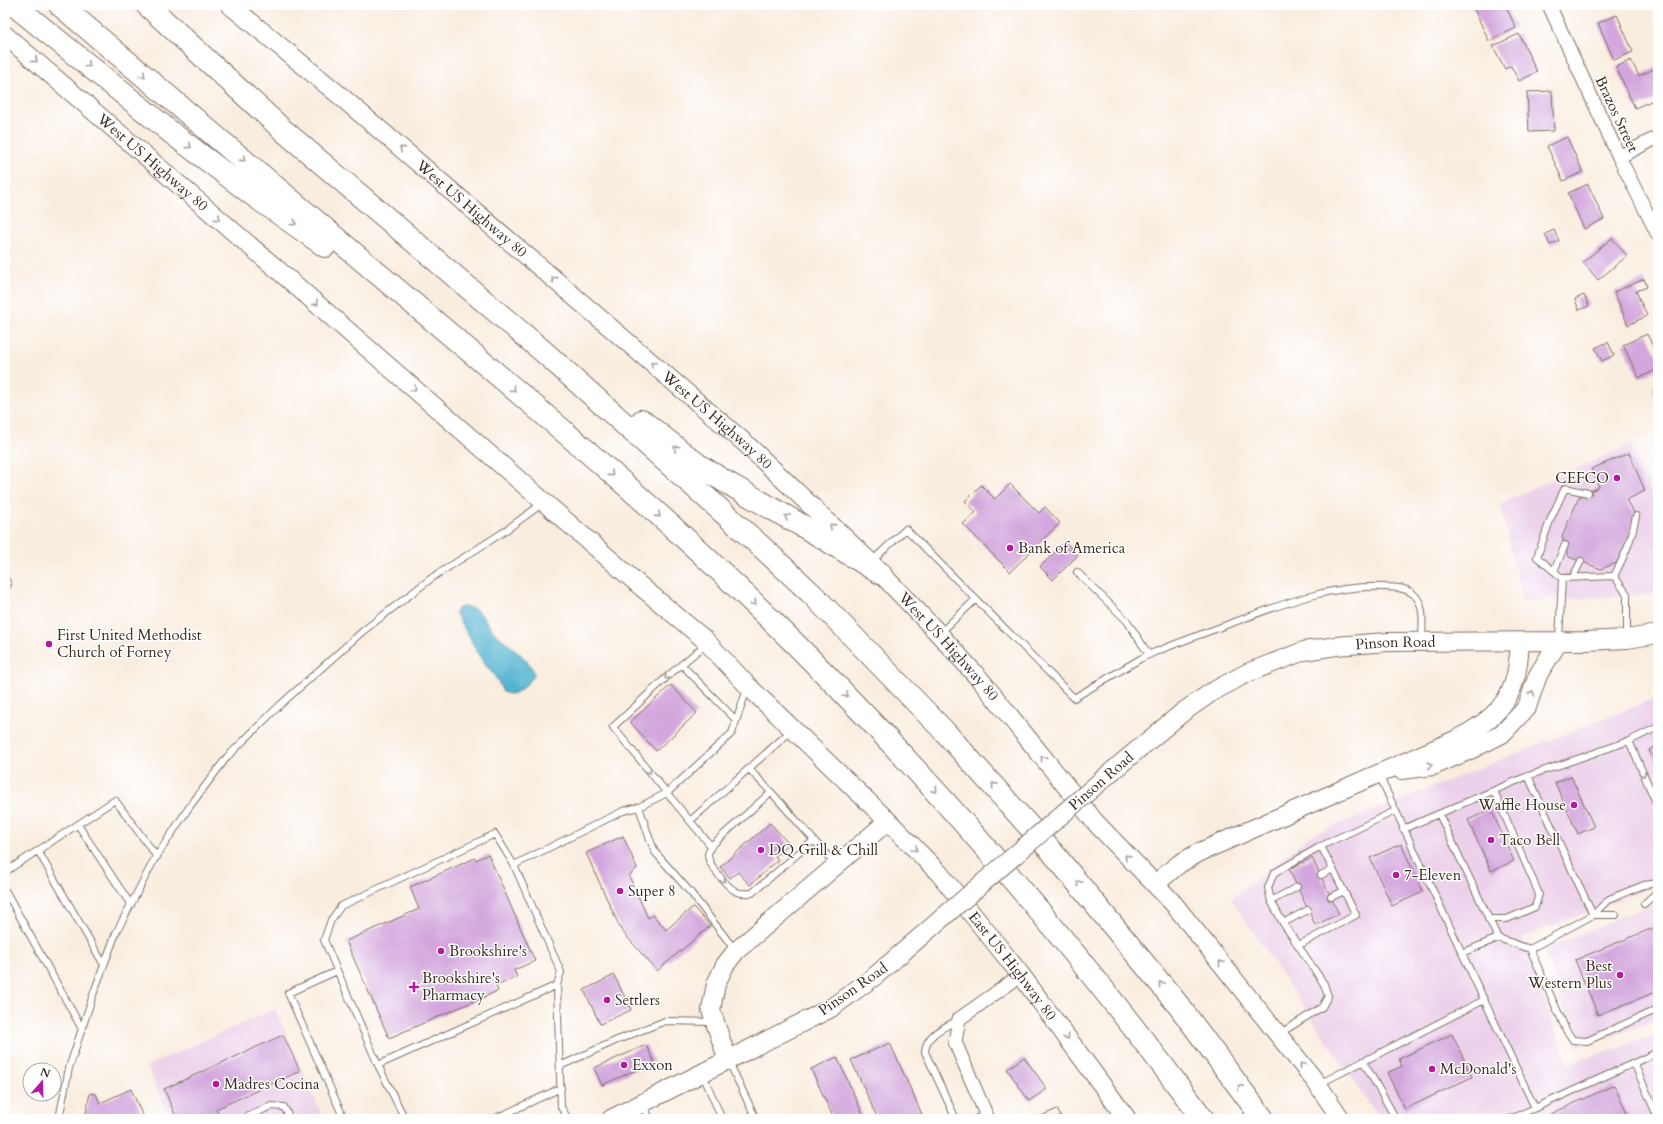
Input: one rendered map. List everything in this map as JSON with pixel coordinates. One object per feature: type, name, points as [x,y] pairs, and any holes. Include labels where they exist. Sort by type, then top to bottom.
[{"type":"highway","points":[[14,5],[202,156],[483,363]]},
{"type":"highway","points":[[60,5],[483,363],[703,555],[767,616],[851,700],[927,781],[1035,904],[1120,1009],[1203,1119]]},
{"type":"highway","points":[[147,5],[284,131],[544,353],[765,550],[813,595],[945,732],[1090,896],[1179,1006],[1263,1119]]},
{"type":"highway","points":[[544,353],[616,399],[702,467],[875,568]]},
{"type":"main road","name":"West US Highway 80","points":[[230,5],[368,120],[745,443],[875,568],[939,634],[983,683],[1095,822],[1155,884]]},
{"type":"main road","name":"West US Highway 80","points":[[5,35],[708,643],[792,730],[888,821]]},
{"type":"main road","name":"Pinson Road","points":[[611,1119],[647,1111],[702,1074],[831,1008],[875,976],[1117,767],[1197,702],[1229,682],[1286,657],[1304,651],[1330,647],[1422,642],[1520,642],[1627,639],[1658,634]]},
{"type":"main road","points":[[1378,773],[1433,766],[1502,734],[1527,707],[1538,675],[1559,641]]},
{"type":"main road","points":[[1341,1119],[1318,1085],[1173,903],[1155,884],[1179,864],[1200,852],[1466,735],[1490,719],[1499,710],[1511,692],[1517,670],[1520,642]]},
{"type":"main road","points":[[728,1061],[711,1010],[716,984],[725,965],[736,951],[888,821]]},
{"type":"main road","name":"East US Highway 80","points":[[888,821],[939,873],[1021,975],[1127,1119]]},
{"type":"street","name":"Brazos Street","points":[[1549,5],[1619,157],[1658,235]]},
{"type":"street","points":[[1619,157],[1658,137]]},
{"type":"street","points":[[983,1117],[955,1042],[959,1019],[1021,975]]},
{"type":"lane","points":[[1588,493],[1565,488],[1551,518],[1537,557],[1562,578],[1614,576]]},
{"type":"lane","points":[[59,1119],[69,1068],[116,933],[157,856],[190,806],[227,757],[280,704],[363,631],[433,576],[502,533],[544,502]]},
{"type":"lane","points":[[1614,576],[1626,553],[1633,532],[1636,516]]},
{"type":"lane","points":[[875,568],[906,529],[1074,698],[1149,655],[1284,603],[1328,591],[1362,587],[1395,588],[1411,592],[1420,604],[1422,642]]},
{"type":"lane","points":[[1554,571],[1565,545]]},
{"type":"lane","points":[[1573,577],[1581,561]]},
{"type":"lane","points":[[1077,572],[1127,621],[1149,655]]},
{"type":"lane","points":[[1614,576],[1627,594],[1627,639]]},
{"type":"lane","points":[[1559,641],[1562,578]]},
{"type":"lane","points":[[5,579],[8,584],[5,589]]},
{"type":"lane","points":[[939,634],[975,600]]},
{"type":"lane","points":[[708,643],[682,664],[613,727],[711,846]]},
{"type":"lane","points":[[682,664],[736,720]]},
{"type":"lane","points":[[514,865],[623,811],[639,807],[667,793],[732,733],[748,686]]},
{"type":"lane","points":[[1403,829],[1528,776],[1628,741],[1658,727]]},
{"type":"lane","points":[[690,821],[792,730]]},
{"type":"lane","points":[[1628,741],[1658,807]]},
{"type":"lane","points":[[749,768],[836,864]]},
{"type":"lane","points":[[1378,773],[1535,1108]]},
{"type":"lane","points":[[1528,776],[1593,915]]},
{"type":"lane","points":[[1488,919],[1507,919],[1535,907],[1539,894],[1494,790]]},
{"type":"lane","points":[[771,792],[711,846],[708,855],[711,865],[727,885],[736,892],[745,894],[752,893],[814,840]]},
{"type":"lane","points":[[5,872],[115,800],[157,856]]},
{"type":"lane","points":[[639,807],[655,852],[691,893],[736,951]]},
{"type":"lane","points":[[1278,1035],[1322,1008],[1328,996],[1324,984],[1283,923],[1271,901],[1268,888],[1274,873],[1321,846],[1395,811]]},
{"type":"lane","points":[[1439,814],[1498,938]]},
{"type":"lane","points":[[78,825],[131,904]]},
{"type":"lane","points":[[405,1119],[378,1065],[324,940],[331,920],[340,906],[495,834],[514,865],[561,972],[557,984],[561,1108],[568,1119]]},
{"type":"lane","points":[[1299,945],[1356,915],[1321,846]]},
{"type":"lane","points":[[38,851],[104,965]]},
{"type":"lane","points":[[1321,875],[1333,869]]},
{"type":"lane","points":[[1530,949],[1593,915],[1609,899],[1644,885],[1658,883]]},
{"type":"lane","points":[[1271,901],[1297,887]]},
{"type":"lane","points":[[5,890],[82,1029]]},
{"type":"lane","points":[[1331,897],[1344,891]]},
{"type":"lane","points":[[1644,904],[1658,891]]},
{"type":"lane","points":[[1283,923],[1308,910]]},
{"type":"lane","points":[[1593,915],[1616,915]]},
{"type":"lane","points":[[1462,953],[1498,938],[1530,949],[1566,1030],[1573,1040],[1587,1041],[1658,1009]]},
{"type":"lane","points":[[337,971],[288,993],[344,1119]]},
{"type":"lane","points":[[378,1065],[557,984]]},
{"type":"lane","points":[[1318,1085],[1484,1000]]},
{"type":"lane","points":[[959,1019],[931,1036],[925,1044],[924,1052],[955,1117],[960,1119]]},
{"type":"lane","points":[[560,1066],[615,1041],[665,1021],[714,1022]]},
{"type":"lane","points":[[1510,1119],[1658,1052]]},
{"type":"lane","points":[[728,1061],[756,1119]]},
{"type":"lane","points":[[1363,1062],[1396,1119]]},
{"type":"lane","points":[[1634,1063],[1658,1118]]},
{"type":"lane","points":[[702,1074],[722,1119]]},
{"type":"lane","points":[[494,1119],[561,1088]]},
{"type":"lane","points":[[246,1119],[247,1117],[271,1106],[284,1107],[290,1119]]},
{"type":"shaded area","points":[[1631,444],[1658,510],[1658,594],[1523,602],[1500,504]]},
{"type":"shaded area","points":[[1658,697],[1658,884],[1522,938],[1568,1064],[1658,1034],[1658,1119],[1380,1119],[1231,899],[1310,836]]},
{"type":"shaded area","points":[[1658,901],[1658,1021],[1577,1047],[1544,950]]},
{"type":"shaded area","points":[[275,1009],[324,1119],[170,1119],[147,1066]]},
{"type":"water","points":[[463,607],[478,611],[493,631],[530,664],[534,677],[520,690],[512,694],[503,692],[495,676],[483,662],[455,612],[457,609]]},
{"type":"building","points":[[1472,5],[1505,5],[1516,28],[1489,41]]},
{"type":"building","points":[[1617,15],[1633,52],[1614,60],[1598,23]]},
{"type":"building","points":[[1519,34],[1537,72],[1519,81],[1511,66],[1505,69],[1493,46]]},
{"type":"building","points":[[1631,60],[1639,76],[1658,67],[1658,98],[1635,108],[1616,67]]},
{"type":"building","points":[[1552,91],[1554,131],[1529,132],[1527,92]]},
{"type":"building","points":[[1567,137],[1583,172],[1563,181],[1547,146]]},
{"type":"building","points":[[1588,184],[1604,219],[1584,229],[1568,193]]},
{"type":"building","points":[[1554,230],[1559,241],[1550,245],[1545,234]]},
{"type":"building","points":[[1612,238],[1627,256],[1598,280],[1583,262]]},
{"type":"building","points":[[1644,279],[1647,287],[1636,291],[1647,316],[1628,325],[1614,292]]},
{"type":"building","points":[[1584,295],[1589,306],[1579,310],[1575,299]]},
{"type":"building","points":[[1647,334],[1657,355],[1658,354],[1658,369],[1639,378],[1623,345]]},
{"type":"building","points":[[1608,342],[1614,355],[1602,361],[1595,348]]},
{"type":"building","points":[[1658,389],[1658,402],[1653,391]]},
{"type":"building","name":"CEFCO","points":[[1629,453],[1645,491],[1626,500],[1636,516],[1619,562],[1601,569],[1569,557],[1562,537],[1579,497],[1599,487],[1591,469]]},
{"type":"building","name":"Bank of America","points":[[1010,484],[1039,513],[1045,507],[1060,523],[1010,572],[963,524],[976,512],[965,501],[981,485],[995,499]]},
{"type":"building","points":[[1065,542],[1078,555],[1053,580],[1040,567]]},
{"type":"building","points":[[671,685],[697,713],[656,751],[630,722]]},
{"type":"building","points":[[1658,745],[1658,768],[1649,750]]},
{"type":"building","name":"Waffle House","points":[[1571,776],[1594,827],[1578,834],[1555,783]]},
{"type":"building","name":"Taco Bell","points":[[1491,809],[1514,861],[1491,871],[1468,820]]},
{"type":"building","name":"DQ Grill & Chill","points":[[770,823],[789,844],[775,856],[778,860],[750,885],[738,872],[730,878],[720,867]]},
{"type":"building","name":"Super 8","points":[[623,836],[637,868],[629,876],[648,918],[653,915],[666,930],[693,907],[710,926],[657,971],[621,930],[586,853]]},
{"type":"building","name":"7-Eleven","points":[[1401,844],[1423,892],[1392,906],[1370,858]]},
{"type":"building","name":"Brookshire's","points":[[488,854],[535,961],[514,970],[517,977],[496,986],[498,991],[389,1038],[346,941],[419,909],[410,887],[475,858],[476,860]]},
{"type":"building","points":[[1312,858],[1339,914],[1315,925],[1289,869]]},
{"type":"building","name":"Best Western Plus","points":[[1658,926],[1658,991],[1598,1015],[1575,960]]},
{"type":"building","name":"Settlers","points":[[614,975],[631,1010],[600,1024],[584,990]]},
{"type":"building","name":"McDonald's","points":[[1452,1034],[1472,1077],[1405,1109],[1387,1073],[1402,1066],[1399,1059]]},
{"type":"building","points":[[283,1035],[300,1071],[216,1109],[221,1119],[177,1119],[164,1089]]},
{"type":"building","points":[[890,1043],[924,1119],[878,1119],[851,1060]]},
{"type":"building","name":"Exxon","points":[[646,1045],[654,1062],[602,1085],[594,1068]]},
{"type":"building","points":[[837,1057],[865,1119],[834,1119],[811,1069]]},
{"type":"building","points":[[1024,1057],[1047,1089],[1029,1101],[1007,1069]]},
{"type":"building","points":[[1614,1085],[1630,1119],[1540,1119]]},
{"type":"building","points":[[131,1089],[144,1119],[85,1119],[90,1093],[96,1094],[100,1103]]},
{"type":"building","points":[[1057,1109],[1062,1119],[1034,1119]]},
{"type":"place","name":"CEFCO","points":[[1617,478]]},
{"type":"place","name":"Bank of America","points":[[1010,548]]},
{"type":"place","name":"First United Methodist Church of Forney","points":[[49,644]]},
{"type":"place","name":"Waffle House","points":[[1574,805]]},
{"type":"place","name":"Taco Bell","points":[[1491,840]]},
{"type":"place","name":"DQ Grill & Chill","points":[[761,850]]},
{"type":"place","name":"7-Eleven","points":[[1396,875]]},
{"type":"place","name":"Super 8","points":[[620,891]]},
{"type":"place","name":"Brookshire's","points":[[441,951]]},
{"type":"place","name":"Best Western Plus","points":[[1620,975]]},
{"type":"place","name":"Brookshire's Pharmacy","points":[[414,987]]},
{"type":"place","name":"Settlers","points":[[607,1000]]},
{"type":"place","name":"Exxon","points":[[624,1065]]},
{"type":"place","name":"McDonald's","points":[[1432,1069]]},
{"type":"place","name":"Madres Cocina","points":[[216,1084]]}]
